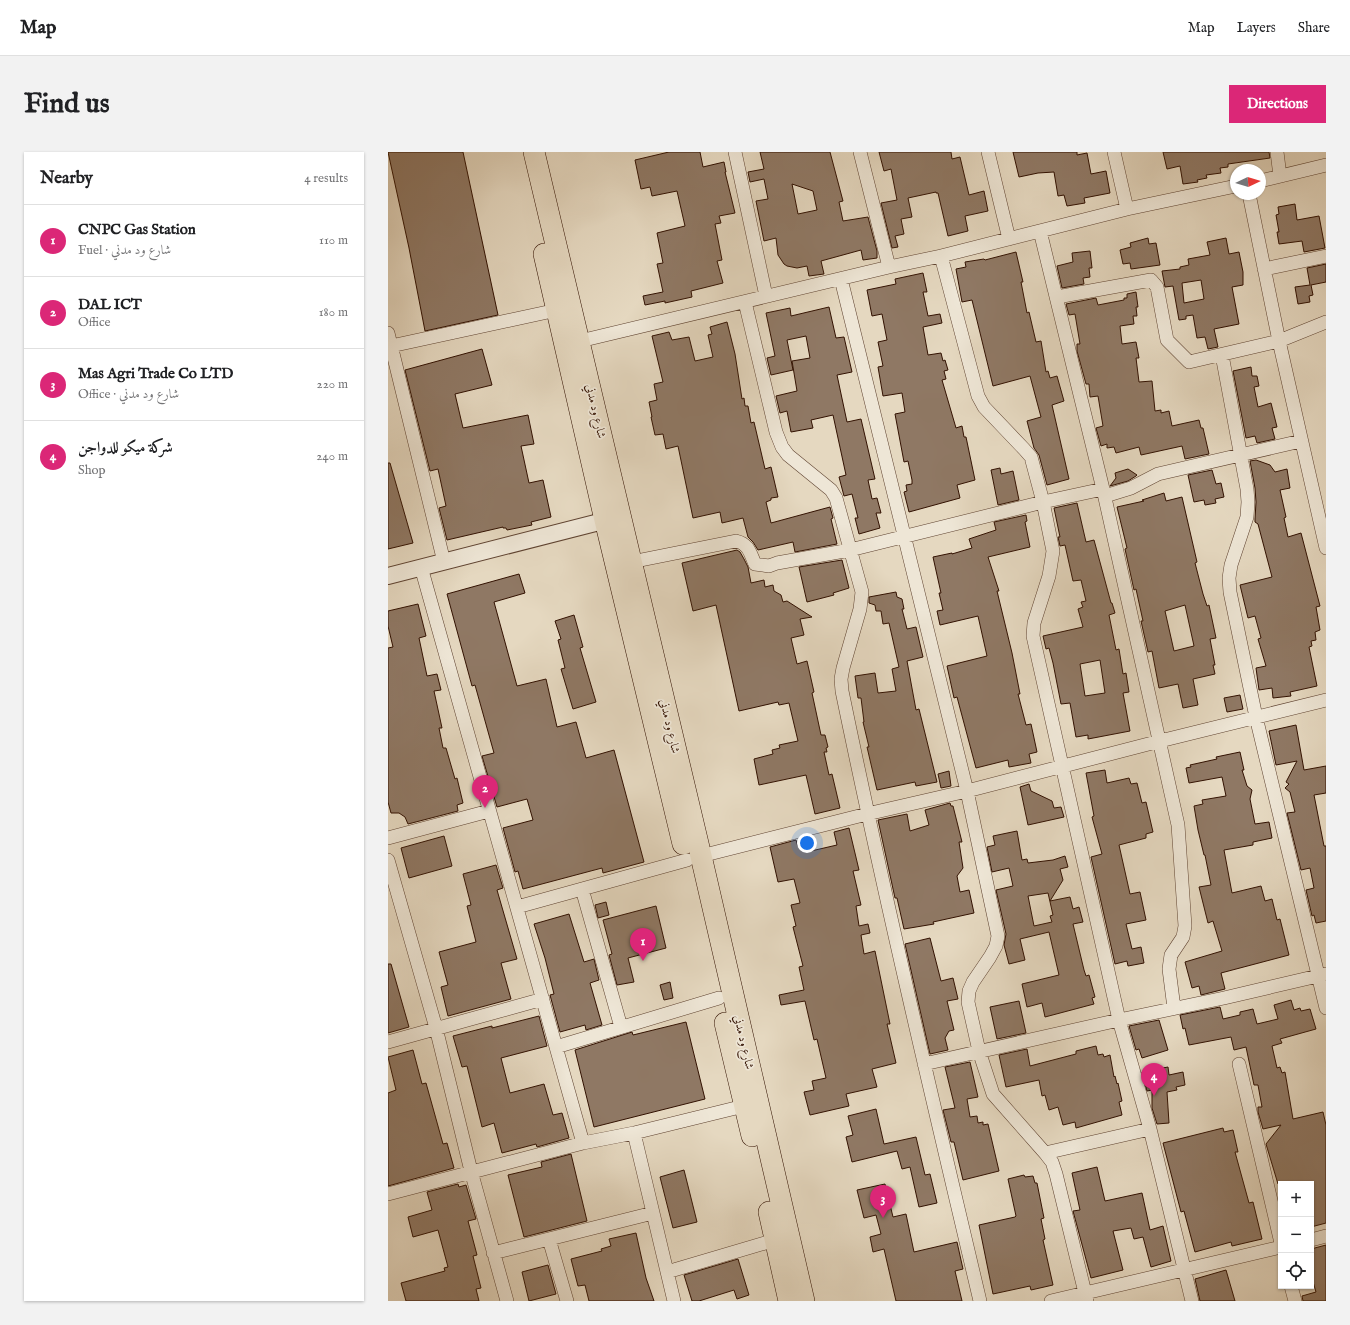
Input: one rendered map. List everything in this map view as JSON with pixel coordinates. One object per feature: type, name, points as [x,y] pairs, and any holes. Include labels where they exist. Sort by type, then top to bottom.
[{"type":"highway","name":"شارع ود مدني","points":[[519,152],[557,310],[613,519],[694,858],[804,1301]]},
{"type":"highway","name":"شارع ود مدني","points":[[534,152],[580,342],[613,519],[631,562],[694,858],[719,998],[789,1301]]},
{"type":"street","points":[[735,152],[766,296]]},
{"type":"street","points":[[860,152],[888,267]]},
{"type":"street","points":[[988,152],[1009,239]]},
{"type":"street","points":[[1114,152],[1127,209]]},
{"type":"street","points":[[1277,152],[1280,176]]},
{"type":"street","points":[[1266,180],[1326,165]]},
{"type":"street","points":[[580,342],[766,296],[941,256],[1127,209],[1230,187]]},
{"type":"street","points":[[1250,200],[1279,341],[1302,441],[1321,501],[1326,548]]},
{"type":"street","points":[[1040,231],[1104,492],[1178,825],[1185,926],[1183,937],[1171,955],[1169,969],[1174,1008]]},
{"type":"street","points":[[941,256],[978,396],[984,408],[1031,458],[1043,502],[1053,551],[1049,576],[1034,623],[1033,636],[1119,1020],[1150,1129],[1192,1301]]},
{"type":"street","points":[[1264,269],[1326,256]]},
{"type":"street","points":[[841,279],[967,791],[998,936],[996,946],[973,982],[969,991],[968,1002],[979,1051],[989,1086],[993,1094],[1052,1162],[1086,1297]]},
{"type":"street","points":[[1057,297],[1151,280],[1157,287],[1167,340],[1189,362],[1279,341],[1326,322]]},
{"type":"street","points":[[745,302],[776,432],[782,447],[788,455],[831,490],[836,498],[862,592],[862,601],[842,668],[842,690],[867,814],[980,1301]]},
{"type":"street","points":[[391,346],[557,310]]},
{"type":"street","points":[[388,333],[444,562]]},
{"type":"street","points":[[1222,355],[1248,489],[1247,517],[1231,565],[1229,578],[1230,592],[1256,717],[1322,975],[1326,1008]]},
{"type":"street","points":[[631,562],[736,541],[747,546],[755,564],[769,566],[777,563],[850,550],[905,535],[1043,502],[1131,488],[1158,474],[1302,441]]},
{"type":"street","points":[[388,576],[613,519]]},
{"type":"street","points":[[421,568],[583,1143]]},
{"type":"street","points":[[517,908],[694,858],[867,814],[967,791],[1326,700]]},
{"type":"street","points":[[388,838],[490,811]]},
{"type":"street","points":[[388,860],[436,1028],[471,1171],[507,1301]]},
{"type":"street","points":[[582,889],[621,1027]]},
{"type":"street","points":[[924,1064],[1322,975]]},
{"type":"street","points":[[388,1042],[543,998]]},
{"type":"street","points":[[556,1047],[719,998]]},
{"type":"street","points":[[1239,1064],[1278,1230]]},
{"type":"street","points":[[388,1194],[471,1171],[583,1143],[634,1133],[744,1106]]},
{"type":"street","points":[[1045,1153],[1150,1129]]},
{"type":"street","points":[[634,1133],[674,1301]]},
{"type":"street","points":[[493,1253],[653,1213]]},
{"type":"street","points":[[1314,1239],[1326,1236]]},
{"type":"street","points":[[549,1239],[567,1301]]},
{"type":"street","points":[[667,1272],[775,1240]]},
{"type":"street","points":[[1051,1301],[1086,1297],[1184,1270],[1278,1248]]},
{"type":"street","points":[[1292,1289],[1295,1301]]},
{"type":"building","points":[[388,152],[463,152],[498,315],[425,331]]},
{"type":"building","points":[[669,152],[700,152],[703,167],[724,162],[735,213],[719,216],[721,223],[715,224],[722,260],[717,261],[723,283],[691,291],[692,297],[665,303],[665,301],[645,305],[643,296],[663,292],[657,264],[663,263],[657,233],[685,226],[677,191],[652,196],[650,187],[641,189],[635,160]]},
{"type":"building","points":[[760,152],[830,152],[843,201],[839,202],[843,221],[868,217],[877,251],[877,258],[863,260],[861,250],[821,261],[824,274],[809,276],[807,266],[797,268],[784,264],[778,255],[776,238],[764,241],[756,201],[768,199],[764,179],[750,182],[748,172],[764,169]],"holes":[[[792,184],[813,191],[817,210],[798,214]]]},
{"type":"building","points":[[879,152],[951,152],[952,159],[960,157],[969,195],[984,191],[988,211],[965,216],[968,231],[948,236],[938,193],[936,192],[908,198],[912,217],[901,219],[904,234],[895,236],[898,247],[892,248],[881,203],[897,200],[891,169],[884,171]]},
{"type":"building","points":[[1013,152],[1077,152],[1077,155],[1087,153],[1091,174],[1106,171],[1110,193],[1084,198],[1085,203],[1067,206],[1064,195],[1058,196],[1054,172],[1038,173],[1019,177]]},
{"type":"building","points":[[1163,152],[1269,152],[1270,158],[1228,164],[1228,167],[1220,168],[1221,173],[1206,175],[1207,178],[1197,180],[1198,182],[1183,184],[1180,166],[1167,169]]},
{"type":"building","points":[[1295,204],[1297,220],[1319,216],[1325,248],[1304,252],[1302,241],[1279,244],[1277,232],[1279,232],[1276,215],[1279,214],[1278,207]]},
{"type":"building","points":[[1148,238],[1149,244],[1156,243],[1160,265],[1131,269],[1130,263],[1123,264],[1120,250],[1131,247],[1130,243]]},
{"type":"building","points":[[1226,238],[1229,254],[1239,252],[1243,272],[1243,285],[1232,287],[1239,324],[1214,329],[1218,347],[1208,349],[1205,337],[1197,338],[1193,315],[1186,316],[1186,319],[1179,320],[1173,286],[1165,287],[1162,271],[1180,269],[1180,267],[1189,265],[1188,259],[1210,255],[1207,242]],"holes":[[[1201,280],[1204,299],[1184,303],[1182,283]]]},
{"type":"building","points":[[1090,251],[1092,268],[1089,268],[1090,277],[1083,278],[1084,284],[1062,288],[1057,266],[1073,262],[1072,253]]},
{"type":"building","points":[[1016,252],[1023,282],[1021,282],[1027,313],[1029,312],[1036,342],[1041,341],[1046,372],[1048,371],[1050,378],[1057,376],[1064,401],[1052,405],[1069,479],[1047,485],[1039,455],[1034,448],[1027,421],[1041,417],[1030,376],[993,386],[972,300],[962,302],[956,269],[966,267],[965,262],[985,260]]},
{"type":"building","points":[[1326,264],[1326,282],[1311,285],[1313,295],[1309,296],[1310,302],[1298,304],[1295,287],[1310,285],[1307,268]]},
{"type":"building","points":[[923,273],[927,292],[923,292],[928,316],[940,314],[942,323],[923,327],[928,355],[941,353],[943,361],[945,360],[948,370],[944,371],[946,379],[942,380],[956,428],[962,426],[964,437],[966,437],[975,480],[957,485],[960,498],[909,512],[904,492],[907,491],[906,485],[912,484],[912,480],[908,461],[904,462],[895,414],[905,412],[902,393],[883,396],[878,367],[883,366],[878,342],[887,340],[882,314],[872,316],[867,290],[896,284],[895,279]]},
{"type":"building","points":[[1136,292],[1138,307],[1136,307],[1137,316],[1133,316],[1134,324],[1120,326],[1122,344],[1136,342],[1139,358],[1136,358],[1139,382],[1152,381],[1155,411],[1161,410],[1161,413],[1169,411],[1172,426],[1199,420],[1201,428],[1203,428],[1209,454],[1185,459],[1182,446],[1141,455],[1139,447],[1116,453],[1114,447],[1107,448],[1107,444],[1101,446],[1096,428],[1103,426],[1098,396],[1090,397],[1089,384],[1086,384],[1077,351],[1077,344],[1080,344],[1075,314],[1069,315],[1066,304],[1096,298],[1098,305],[1124,300],[1124,298],[1127,298],[1127,294]]},
{"type":"building","points":[[829,307],[836,338],[844,337],[852,372],[837,375],[847,422],[861,419],[875,479],[868,480],[872,499],[877,498],[881,513],[876,513],[880,528],[859,534],[855,518],[858,518],[852,494],[844,496],[839,477],[846,475],[833,415],[811,420],[813,428],[791,432],[787,411],[780,413],[776,396],[797,391],[792,361],[810,358],[806,336],[787,340],[793,370],[771,375],[767,358],[775,356],[766,313],[790,308],[791,316]]},
{"type":"building","points":[[727,322],[735,354],[742,399],[744,398],[745,406],[748,406],[751,423],[754,422],[765,469],[771,467],[778,497],[771,498],[771,500],[766,502],[771,523],[830,507],[833,518],[831,519],[837,544],[795,552],[793,542],[758,550],[748,537],[743,518],[722,523],[720,512],[693,518],[678,446],[666,449],[663,434],[655,435],[649,402],[657,400],[654,384],[663,382],[652,336],[669,332],[672,340],[689,337],[695,361],[713,357],[708,335],[712,334],[710,327]]},
{"type":"building","points":[[482,349],[492,385],[455,394],[463,428],[528,415],[534,444],[521,446],[529,483],[543,480],[551,517],[531,522],[532,525],[507,530],[503,527],[447,540],[439,508],[446,506],[438,469],[430,471],[405,370]]},
{"type":"building","points":[[1251,367],[1252,376],[1257,376],[1259,386],[1254,387],[1258,407],[1271,403],[1277,427],[1272,428],[1275,439],[1257,443],[1255,436],[1246,438],[1233,371]]},
{"type":"building","points":[[1256,460],[1270,465],[1275,472],[1287,469],[1290,488],[1280,490],[1286,517],[1284,518],[1288,537],[1301,533],[1320,606],[1316,607],[1320,630],[1315,632],[1316,640],[1311,641],[1312,646],[1309,647],[1317,686],[1290,692],[1291,696],[1273,698],[1272,688],[1259,690],[1256,668],[1266,666],[1258,639],[1261,638],[1255,616],[1248,618],[1240,585],[1272,577],[1258,524],[1255,522],[1255,488],[1250,461]]},
{"type":"building","points":[[388,463],[390,463],[413,543],[388,549]]},
{"type":"building","points":[[1000,468],[1001,474],[1013,471],[1019,500],[998,505],[991,470]]},
{"type":"building","points":[[1128,469],[1137,475],[1128,481],[1110,486],[1116,478],[1115,473]]},
{"type":"building","points":[[1212,470],[1216,484],[1221,483],[1224,497],[1215,499],[1216,503],[1205,505],[1204,500],[1194,502],[1188,475]]},
{"type":"building","points":[[1164,493],[1166,501],[1182,497],[1197,562],[1195,563],[1207,606],[1209,605],[1216,638],[1210,639],[1215,665],[1213,665],[1215,674],[1193,679],[1198,705],[1183,708],[1178,684],[1159,688],[1152,651],[1148,652],[1141,621],[1143,621],[1136,589],[1134,590],[1125,549],[1127,548],[1117,507],[1144,501],[1142,500]],"holes":[[[1185,605],[1194,646],[1174,651],[1165,611]]]},
{"type":"building","points":[[1077,503],[1086,542],[1094,540],[1115,613],[1109,615],[1116,650],[1119,649],[1123,674],[1126,673],[1129,692],[1123,693],[1130,731],[1088,739],[1088,735],[1076,737],[1070,703],[1061,704],[1053,663],[1049,648],[1046,649],[1043,636],[1083,627],[1078,609],[1083,607],[1081,602],[1086,601],[1081,580],[1073,581],[1065,545],[1060,546],[1058,537],[1060,537],[1054,508]],"holes":[[[1100,660],[1105,693],[1085,696],[1080,664]]]},
{"type":"building","points":[[1026,515],[1027,521],[1025,522],[1030,547],[988,557],[999,591],[997,591],[1020,694],[1018,694],[1026,725],[1031,724],[1037,752],[1029,754],[1031,763],[1009,767],[1008,760],[976,768],[957,697],[954,698],[947,666],[987,656],[978,616],[940,625],[937,611],[943,610],[933,557],[952,554],[972,548],[969,539],[996,530],[994,522]]},
{"type":"building","points":[[737,550],[740,552],[748,567],[751,583],[764,580],[765,587],[773,585],[774,591],[781,595],[783,602],[787,601],[812,617],[800,619],[804,635],[791,638],[797,664],[807,661],[821,735],[825,735],[828,747],[826,748],[827,752],[824,752],[829,775],[832,774],[840,808],[815,814],[806,775],[759,785],[754,759],[773,754],[772,750],[780,748],[779,745],[798,741],[789,703],[779,705],[778,702],[739,711],[716,605],[693,611],[682,563]]},
{"type":"building","points":[[842,560],[849,588],[833,593],[834,595],[807,602],[799,567]]},
{"type":"building","points":[[519,574],[525,593],[494,602],[517,686],[546,679],[557,727],[576,722],[586,758],[614,750],[644,862],[603,873],[602,868],[523,889],[518,871],[515,872],[503,828],[533,820],[527,799],[497,807],[482,756],[494,753],[475,685],[472,686],[447,594]]},
{"type":"building","points":[[896,592],[897,597],[902,599],[904,609],[902,609],[907,629],[916,627],[923,657],[907,661],[916,710],[919,709],[937,782],[916,786],[915,782],[877,790],[867,747],[869,747],[863,722],[861,698],[858,698],[855,676],[875,673],[878,693],[896,691],[892,669],[899,667],[889,623],[883,624],[881,611],[876,611],[875,605],[869,603],[869,597]]},
{"type":"building","points":[[418,604],[426,636],[419,638],[427,676],[437,674],[441,690],[434,691],[442,728],[439,728],[443,748],[446,748],[455,779],[457,778],[463,803],[457,805],[458,811],[408,824],[405,817],[399,813],[391,813],[388,802],[388,648],[393,647],[388,626],[388,611]]},
{"type":"building","points":[[574,615],[583,647],[580,648],[596,702],[573,709],[561,669],[565,668],[558,640],[561,639],[555,621]]},
{"type":"building","points":[[1240,695],[1243,709],[1227,712],[1224,698]]},
{"type":"building","points":[[1296,725],[1304,770],[1326,766],[1326,793],[1314,795],[1324,846],[1326,846],[1326,921],[1316,923],[1314,915],[1312,916],[1306,890],[1314,888],[1310,868],[1301,870],[1287,813],[1295,812],[1290,792],[1285,788],[1289,784],[1286,782],[1297,761],[1276,765],[1269,731]]},
{"type":"building","points":[[1240,752],[1244,770],[1242,770],[1247,786],[1252,790],[1250,799],[1255,824],[1269,822],[1272,838],[1253,842],[1253,845],[1224,850],[1232,893],[1261,886],[1265,901],[1272,899],[1277,920],[1280,919],[1289,955],[1221,973],[1225,989],[1201,995],[1199,986],[1192,988],[1185,962],[1222,951],[1213,921],[1208,923],[1199,887],[1211,885],[1194,806],[1203,804],[1202,800],[1226,796],[1222,777],[1189,783],[1186,768],[1191,767],[1190,765],[1217,759],[1216,757]]},
{"type":"building","points":[[1105,770],[1107,783],[1129,778],[1131,784],[1137,783],[1142,803],[1146,802],[1153,832],[1146,834],[1146,838],[1119,845],[1130,894],[1140,892],[1146,920],[1126,924],[1132,949],[1141,947],[1144,963],[1128,966],[1127,961],[1115,964],[1091,857],[1102,854],[1092,817],[1094,816],[1086,773]]},
{"type":"building","points":[[949,771],[951,786],[941,788],[938,774]]},
{"type":"building","points":[[1029,784],[1031,791],[1052,801],[1054,808],[1061,807],[1064,817],[1028,825],[1020,787]]},
{"type":"building","points":[[950,803],[951,806],[953,806],[962,842],[959,842],[963,868],[957,876],[960,892],[969,890],[974,913],[933,922],[934,924],[904,929],[897,898],[895,898],[878,820],[907,814],[910,831],[929,825],[925,810]]},
{"type":"building","points":[[849,828],[859,870],[853,871],[861,905],[856,906],[859,926],[868,924],[870,933],[861,935],[864,954],[875,951],[890,1024],[887,1024],[896,1063],[872,1069],[877,1087],[846,1094],[849,1106],[810,1115],[804,1092],[814,1090],[812,1081],[826,1078],[817,1039],[814,1040],[805,1001],[781,1005],[779,995],[804,990],[799,967],[803,966],[793,927],[796,926],[791,905],[800,903],[794,879],[778,882],[770,847],[796,840],[798,847],[809,845],[811,851],[837,845],[834,832]]},
{"type":"building","points":[[1017,831],[1022,860],[1027,859],[1028,863],[1053,860],[1065,856],[1068,867],[1060,869],[1063,880],[1050,901],[1070,897],[1073,909],[1079,907],[1083,922],[1073,924],[1084,970],[1086,976],[1089,975],[1095,997],[1092,998],[1094,1004],[1045,1017],[1042,1003],[1027,1007],[1022,984],[1059,975],[1049,932],[1020,939],[1025,960],[1009,964],[1004,945],[1006,934],[996,890],[1013,886],[1009,868],[992,872],[987,847],[995,845],[993,836]],"holes":[[[1048,893],[1053,915],[1050,916],[1052,922],[1034,926],[1028,896]]]},
{"type":"building","points":[[444,836],[452,866],[409,878],[401,848]]},
{"type":"building","points":[[496,865],[503,888],[497,890],[517,959],[501,963],[511,999],[448,1016],[441,987],[448,985],[439,952],[476,942],[467,906],[471,905],[463,874]]},
{"type":"building","points":[[606,902],[609,915],[598,918],[595,905]]},
{"type":"building","points":[[656,906],[666,948],[628,958],[634,982],[617,985],[609,955],[612,954],[603,920]]},
{"type":"building","points":[[569,914],[584,962],[594,959],[599,980],[590,983],[602,1025],[586,1030],[585,1025],[560,1032],[550,995],[554,994],[545,958],[534,924]]},
{"type":"building","points":[[930,938],[941,981],[953,978],[958,999],[947,1001],[954,1030],[949,1031],[945,1038],[948,1050],[930,1054],[905,944]]},
{"type":"building","points":[[388,964],[391,964],[409,1027],[388,1033]]},
{"type":"building","points":[[670,982],[673,998],[664,1000],[660,985]]},
{"type":"building","points":[[1291,1000],[1294,1010],[1300,1008],[1301,1011],[1310,1009],[1316,1029],[1280,1039],[1282,1043],[1272,1046],[1277,1068],[1280,1067],[1282,1073],[1285,1072],[1293,1119],[1323,1112],[1326,1125],[1326,1223],[1314,1226],[1314,1181],[1278,1181],[1278,1184],[1266,1144],[1281,1125],[1263,1129],[1258,1112],[1258,1107],[1262,1107],[1258,1085],[1254,1085],[1246,1047],[1234,1050],[1231,1037],[1189,1045],[1180,1015],[1220,1007],[1223,1019],[1240,1015],[1240,1012],[1253,1009],[1257,1024],[1278,1019],[1274,1005]]},
{"type":"building","points":[[1019,1001],[1026,1033],[997,1039],[990,1007]]},
{"type":"building","points":[[539,1016],[547,1046],[501,1058],[510,1093],[544,1084],[553,1115],[562,1113],[569,1138],[537,1147],[536,1144],[502,1153],[494,1123],[482,1127],[467,1066],[462,1067],[453,1036]]},
{"type":"building","points":[[1159,1020],[1168,1050],[1142,1058],[1139,1049],[1136,1050],[1129,1026]]},
{"type":"building","points":[[686,1022],[705,1099],[594,1127],[575,1050],[632,1032],[633,1035]]},
{"type":"building","points":[[1096,1046],[1098,1055],[1103,1054],[1104,1057],[1110,1055],[1114,1077],[1115,1076],[1117,1084],[1118,1083],[1122,1101],[1119,1102],[1122,1115],[1076,1128],[1075,1122],[1063,1125],[1058,1107],[1049,1110],[1045,1095],[1042,1096],[1039,1080],[1006,1087],[999,1055],[1027,1049],[1030,1066],[1076,1054],[1076,1051]]},
{"type":"building","points":[[413,1050],[422,1084],[426,1083],[443,1144],[447,1143],[454,1168],[388,1186],[388,1093],[396,1090],[388,1057]]},
{"type":"building","points":[[970,1062],[978,1097],[967,1099],[970,1117],[977,1116],[978,1123],[983,1122],[983,1125],[988,1124],[999,1171],[963,1180],[954,1142],[951,1142],[943,1110],[955,1108],[945,1067]]},
{"type":"building","points":[[1168,1067],[1169,1075],[1183,1072],[1185,1085],[1176,1087],[1177,1090],[1167,1092],[1169,1123],[1157,1124],[1152,1108],[1152,1090],[1147,1091],[1142,1072]]},
{"type":"building","points":[[876,1109],[884,1144],[916,1137],[925,1175],[930,1174],[937,1203],[919,1207],[910,1167],[902,1169],[897,1151],[852,1162],[846,1137],[853,1135],[848,1116]]},
{"type":"building","points":[[1223,1128],[1224,1132],[1233,1130],[1238,1152],[1235,1152],[1249,1203],[1253,1202],[1262,1239],[1232,1246],[1231,1242],[1195,1252],[1184,1211],[1181,1212],[1163,1143]]},
{"type":"building","points":[[571,1154],[587,1221],[524,1237],[508,1175],[542,1167],[541,1162]]},
{"type":"building","points":[[1097,1167],[1105,1201],[1142,1193],[1150,1230],[1163,1226],[1171,1261],[1151,1267],[1143,1237],[1134,1239],[1131,1228],[1113,1231],[1123,1270],[1091,1278],[1073,1211],[1080,1210],[1072,1173]]},
{"type":"building","points":[[684,1170],[697,1222],[673,1228],[660,1177]]},
{"type":"building","points":[[1024,1175],[1025,1177],[1033,1176],[1035,1183],[1037,1183],[1044,1218],[1041,1219],[1045,1239],[1043,1240],[1053,1285],[1031,1290],[1030,1286],[993,1294],[979,1225],[1016,1216],[1008,1179]]},
{"type":"building","points":[[458,1184],[459,1187],[466,1185],[476,1219],[468,1221],[477,1255],[473,1256],[481,1288],[476,1289],[479,1301],[406,1301],[401,1283],[445,1271],[444,1268],[448,1267],[438,1230],[413,1237],[408,1217],[432,1210],[427,1192]]},
{"type":"building","points":[[885,1184],[893,1217],[906,1214],[914,1252],[957,1242],[963,1269],[955,1271],[962,1301],[896,1301],[884,1249],[873,1252],[870,1237],[881,1234],[876,1215],[864,1218],[857,1190]]},
{"type":"building","points":[[636,1233],[646,1278],[654,1301],[589,1301],[585,1285],[578,1286],[571,1259],[602,1251],[601,1249],[611,1246],[609,1239]]},
{"type":"building","points":[[1326,1245],[1326,1301],[1303,1301],[1302,1296],[1316,1292],[1314,1285],[1314,1248]]},
{"type":"building","points":[[738,1259],[749,1295],[737,1299],[734,1290],[699,1301],[692,1301],[684,1275]]},
{"type":"building","points":[[548,1265],[556,1294],[529,1301],[522,1272]]},
{"type":"building","points":[[1226,1270],[1235,1301],[1200,1301],[1195,1279]]},
{"type":"place","name":"DAL ICT","points":[[485,808]]},
{"type":"place","name":"CNPC Gas Station","points":[[643,961]]},
{"type":"place","name":"شركة ميكو للدواجن","points":[[1154,1096]]},
{"type":"place","name":"Mas Agri Trade Co LTD","points":[[883,1218]]}]
